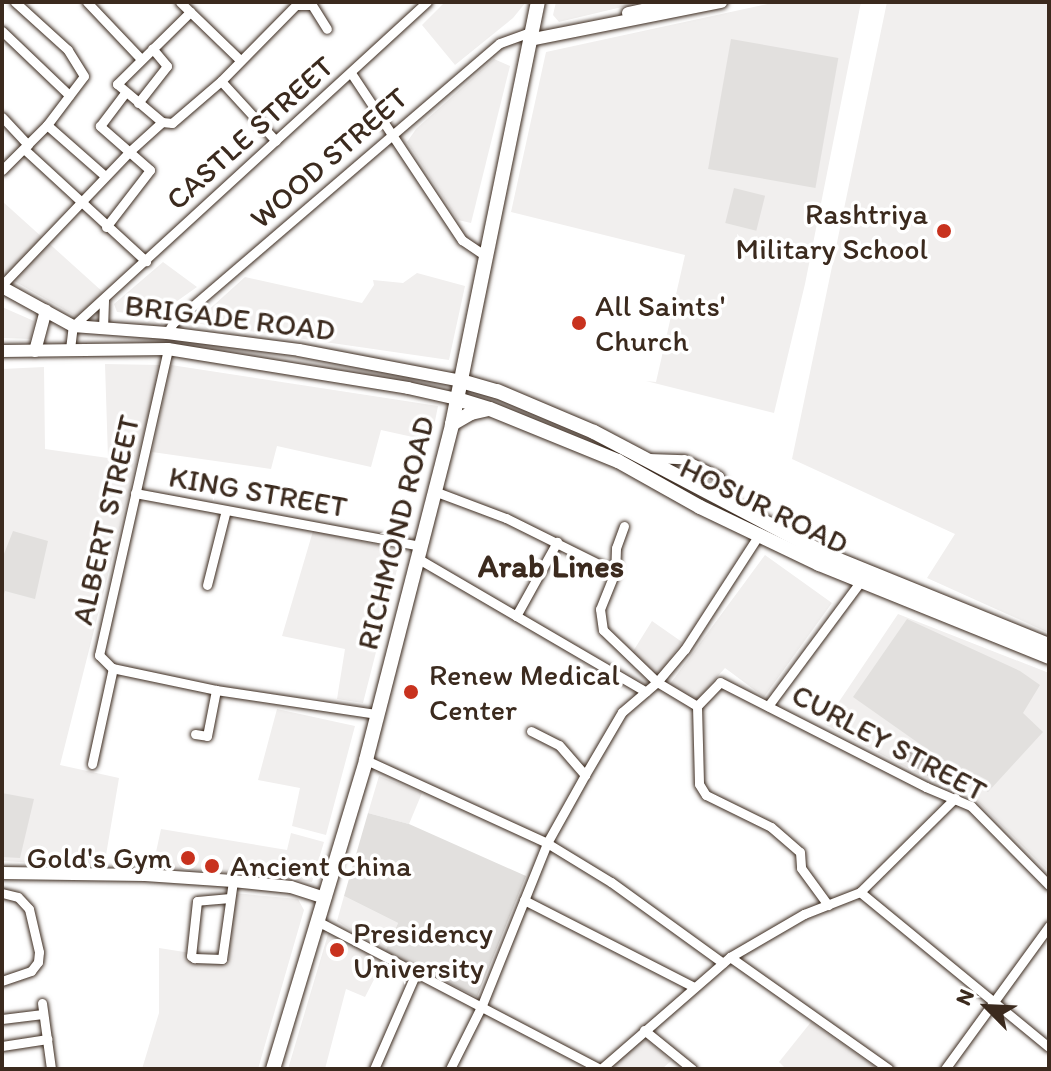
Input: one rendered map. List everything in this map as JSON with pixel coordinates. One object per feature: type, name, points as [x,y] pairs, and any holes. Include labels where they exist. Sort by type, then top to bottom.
[{"type":"main road","name":"RICHMOND ROAD","points":[[273,1069],[366,760],[452,424],[538,2]]},
{"type":"main road","points":[[530,36],[679,2]]},
{"type":"main road","points":[[530,36],[721,2]]},
{"type":"main road","name":"BRIGADE ROAD","points":[[2,286],[73,326],[167,333],[299,350],[461,381]]},
{"type":"main road","points":[[35,351],[46,310]]},
{"type":"main road","name":"BRIGADE ROAD","points":[[2,351],[168,349],[431,391],[457,399]]},
{"type":"main road","name":"HOSUR ROAD","points":[[461,381],[538,408],[648,458],[731,507],[762,530],[1049,645]]},
{"type":"main road","name":"HOSUR ROAD","points":[[457,399],[490,409],[618,461],[762,530],[860,582],[1049,657]]},
{"type":"main road","points":[[452,424],[471,413],[490,409]]},
{"type":"main road","points":[[2,873],[233,881],[291,887],[325,898]]},
{"type":"street","points":[[2,170],[47,125],[84,76],[68,50],[15,2]]},
{"type":"street","points":[[87,2],[141,59]]},
{"type":"street","points":[[180,2],[239,59]]},
{"type":"street","name":"CASTLE STREET","points":[[73,326],[427,2]]},
{"type":"street","points":[[190,12],[117,84],[162,122],[172,123],[221,81],[239,59],[297,4],[314,3],[327,29]]},
{"type":"street","points":[[2,31],[69,95]]},
{"type":"street","name":"WOOD STREET","points":[[167,333],[173,323],[500,43],[530,36]]},
{"type":"street","points":[[138,103],[167,66],[152,48]]},
{"type":"street","points":[[351,73],[462,240],[486,256]]},
{"type":"street","points":[[221,81],[276,141]]},
{"type":"street","points":[[106,227],[150,170],[100,126],[125,93]]},
{"type":"street","points":[[2,117],[26,147],[80,202],[146,261]]},
{"type":"street","points":[[2,286],[105,176],[162,122]]},
{"type":"street","points":[[47,125],[105,176]]},
{"type":"street","points":[[103,329],[104,299]]},
{"type":"street","points":[[70,349],[73,326]]},
{"type":"street","name":"ALBERT STREET","points":[[168,349],[99,655],[113,668],[216,690],[377,714]]},
{"type":"street","points":[[648,458],[684,459],[719,476],[731,507]]},
{"type":"street","points":[[434,491],[506,518],[615,572]]},
{"type":"street","name":"KING STREET","points":[[135,493],[418,552],[516,616],[646,692]]},
{"type":"street","points":[[207,585],[226,510]]},
{"type":"street","points":[[624,526],[616,548],[615,572],[600,609],[599,621],[611,639],[657,682],[697,706],[699,784],[706,795],[771,827],[800,852],[801,868],[828,905]]},
{"type":"street","points":[[450,1069],[482,1005],[547,843],[585,775],[622,712],[657,682],[685,649],[762,530]]},
{"type":"street","points":[[516,616],[557,542]]},
{"type":"street","points":[[768,706],[860,582]]},
{"type":"street","points":[[626,681],[639,664]]},
{"type":"street","points":[[92,764],[113,668]]},
{"type":"street","name":"CURLEY STREET","points":[[697,706],[720,682],[926,787],[971,806],[1049,885]]},
{"type":"street","points":[[195,734],[207,736],[216,690]]},
{"type":"street","points":[[531,731],[559,745],[585,775]]},
{"type":"street","points":[[366,760],[547,843],[611,882],[889,1069]]},
{"type":"street","points":[[319,922],[600,1069],[726,960],[804,914],[860,892],[955,798]]},
{"type":"street","points":[[230,898],[197,901],[191,956],[194,958],[222,959],[233,881]]},
{"type":"street","points":[[860,892],[1049,1047]]},
{"type":"street","points":[[2,893],[18,897],[29,909],[39,952],[38,962],[31,971],[2,981]]},
{"type":"street","points":[[524,900],[694,987]]},
{"type":"street","points":[[945,1069],[1049,926]]},
{"type":"street","points":[[374,1069],[416,973]]},
{"type":"street","points":[[2,1019],[42,1009],[51,1069]]},
{"type":"street","points":[[644,1030],[692,1069]]},
{"type":"street","points":[[2,1046],[47,1039]]},
{"type":"shaded area","points":[[445,2],[526,2],[513,18],[455,65],[422,25]]},
{"type":"shaded area","points":[[556,2],[643,2],[559,22],[553,15]]},
{"type":"shaded area","points":[[777,2],[861,2],[805,284],[774,413],[646,381],[656,382],[685,255],[511,212],[546,52]]},
{"type":"shaded area","name":"Rashtriya Military School","points":[[887,2],[1049,2],[1049,633],[927,578],[955,534],[792,459]]},
{"type":"shaded area","points":[[731,39],[838,58],[815,188],[708,169]]},
{"type":"shaded area","points":[[494,59],[510,66],[471,223],[458,220],[407,142],[416,129]]},
{"type":"shaded area","points":[[734,188],[765,196],[756,231],[725,223]]},
{"type":"shaded area","points":[[2,201],[104,293],[77,317],[2,274]]},
{"type":"shaded area","points":[[163,262],[197,287],[156,316],[117,312],[114,304]]},
{"type":"shaded area","points":[[417,273],[465,286],[449,360],[194,323],[245,277],[362,303],[374,285],[373,280],[403,283]]},
{"type":"shaded area","points":[[2,307],[34,321],[31,339],[2,338]]},
{"type":"shaded area","points":[[105,364],[161,365],[60,765],[119,778],[104,867],[2,861],[2,369],[44,367],[45,449],[108,458]]},
{"type":"shaded area","points":[[171,365],[438,406],[431,441],[381,430],[371,467],[277,446],[271,469],[152,452]]},
{"type":"shaded area","points":[[13,531],[48,541],[35,599],[5,591],[2,600],[2,559]]},
{"type":"shaded area","points":[[313,531],[402,550],[363,703],[337,699],[345,649],[282,636]]},
{"type":"shaded area","points":[[765,555],[832,603],[764,697],[725,668],[695,702],[670,684]]},
{"type":"shaded area","points":[[898,614],[1049,673],[1049,872],[969,793],[932,781],[824,724]]},
{"type":"shaded area","points":[[907,619],[1020,671],[1040,685],[1023,713],[1043,732],[988,792],[853,697]]},
{"type":"shaded area","points":[[652,621],[682,642],[658,676],[632,653]]},
{"type":"shaded area","points":[[277,709],[355,726],[326,835],[292,826],[300,788],[258,780]]},
{"type":"shaded area","points":[[904,738],[939,761],[929,776],[894,753]]},
{"type":"shaded area","points":[[379,776],[422,793],[409,824],[368,813]]},
{"type":"shaded area","points":[[2,793],[34,799],[20,858],[2,857]]},
{"type":"shaded area","points":[[368,813],[409,824],[526,876],[477,997],[385,952],[398,923],[344,896]]},
{"type":"shaded area","points":[[161,829],[287,850],[291,833],[324,842],[312,882],[153,866]]},
{"type":"shaded area","points":[[234,893],[298,899],[304,910],[258,1069],[142,1069],[159,1013],[159,948],[229,959]]},
{"type":"shaded area","points":[[344,896],[398,923],[385,952],[337,921]]},
{"type":"shaded area","points":[[329,931],[383,962],[365,997],[346,989],[325,1069],[288,1069]]},
{"type":"shaded area","points":[[811,1022],[878,1069],[786,1069],[779,1062]]},
{"type":"shaded area","points":[[644,1037],[671,1061],[662,1069],[612,1067]]},
{"type":"place","name":"Rashtriya Military School","points":[[944,231]]},
{"type":"place","name":"All Saints' Church","points":[[579,323]]},
{"type":"place","name":"Renew Medical Center","points":[[411,692]]},
{"type":"place","name":"Gold's Gym","points":[[188,858]]},
{"type":"place","name":"Ancient China","points":[[212,866]]},
{"type":"place","name":"Presidency University","points":[[337,950]]},
{"type":"district","name":"Arab Lines","points":[[551,566]]}]
